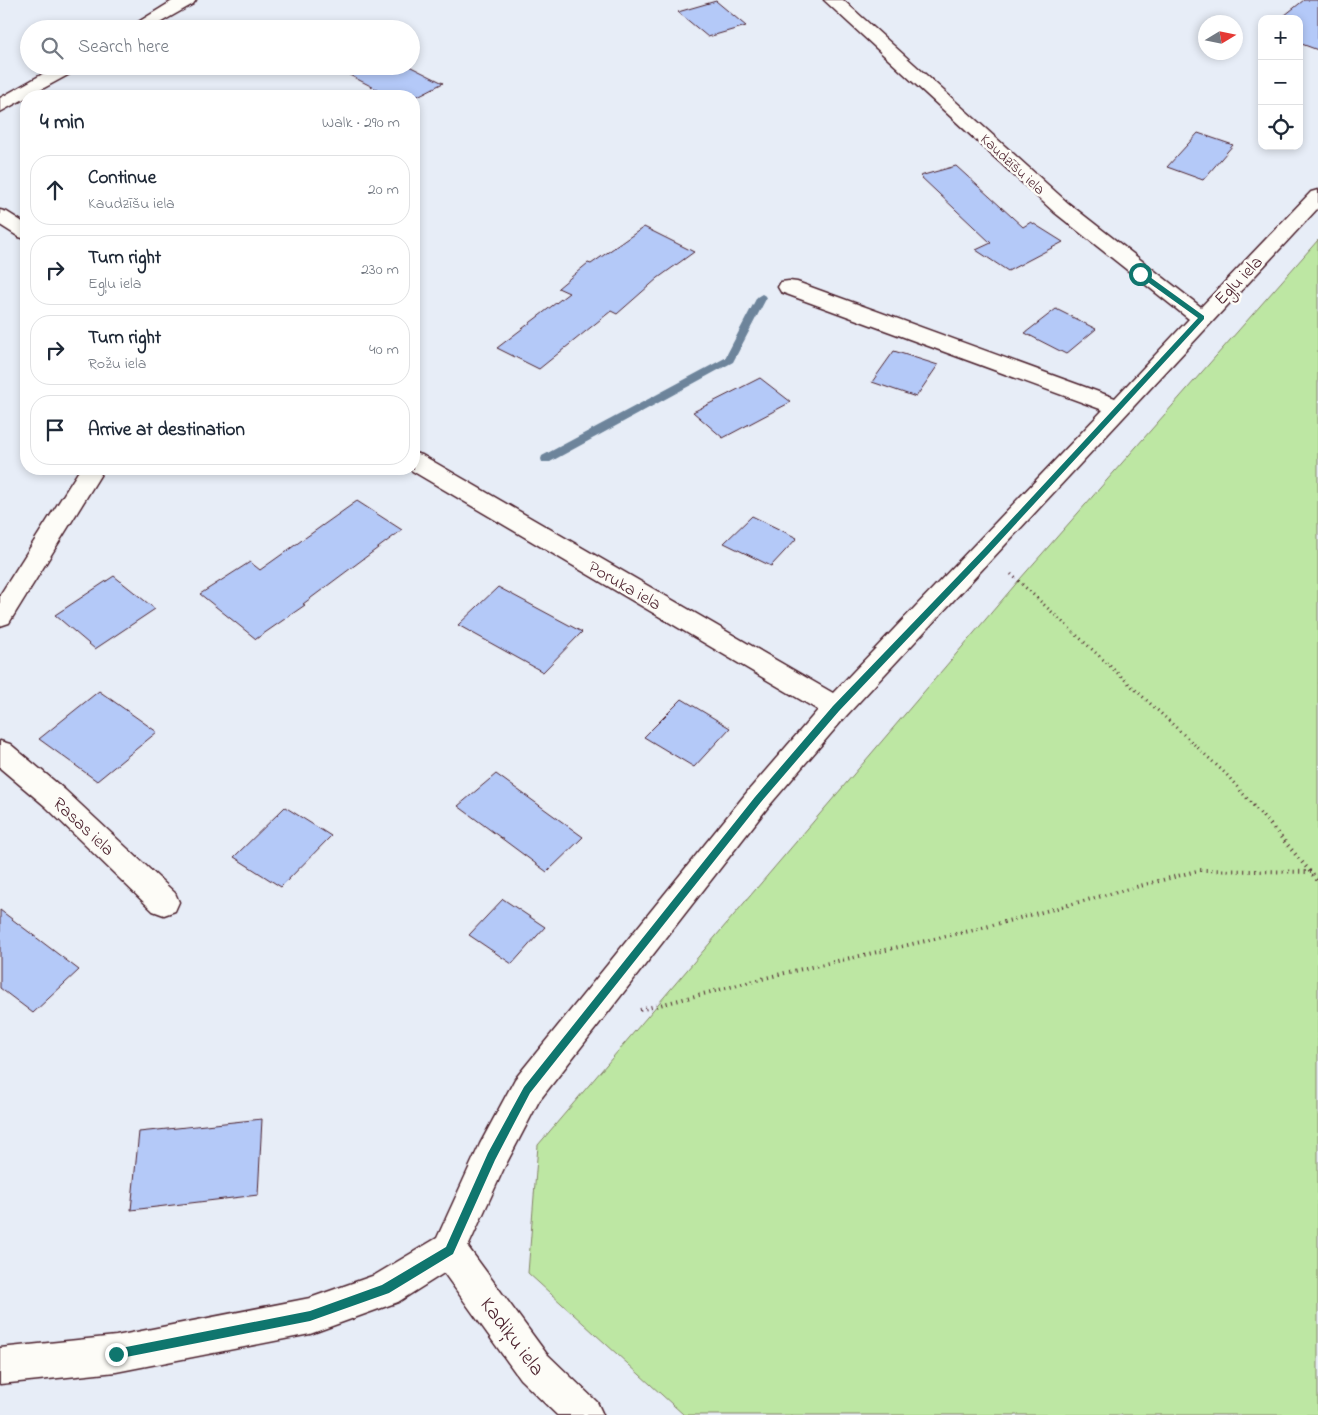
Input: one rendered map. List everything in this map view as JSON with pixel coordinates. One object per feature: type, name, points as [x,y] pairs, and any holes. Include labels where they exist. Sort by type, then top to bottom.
[{"type":"street","points":[[152,20],[187,0]]},
{"type":"street","name":"Kaudzīšu iela","points":[[833,0],[894,53],[1042,191],[1140,274],[1202,318]]},
{"type":"street","points":[[28,90],[54,75]]},
{"type":"street","points":[[0,106],[20,95]]},
{"type":"street","name":"Egļu iela","points":[[450,1250],[492,1156],[527,1090],[752,807],[836,708],[986,551],[1318,196]]},
{"type":"street","points":[[0,216],[20,229]]},
{"type":"street","points":[[789,287],[1120,408]]},
{"type":"street","name":"Poruka iela","points":[[420,465],[836,708]]},
{"type":"street","points":[[0,616],[88,475]]},
{"type":"street","name":"Rasas iela","points":[[0,752],[55,798],[164,902]]},
{"type":"street","points":[[0,1366],[116,1354],[310,1316],[385,1289],[450,1250]]},
{"type":"street","name":"Kadiķu iela","points":[[450,1250],[533,1366],[584,1415]]},
{"type":"path","points":[[986,551],[1226,774],[1318,881]]},
{"type":"path","points":[[634,1011],[789,972],[978,929],[1200,870],[1311,872]]},
{"type":"green space","points":[[1318,240],[1318,1415],[684,1415],[528,1273],[538,1145],[1020,579]]},
{"type":"building","points":[[1304,0],[1318,0],[1318,50],[1303,44],[1303,15],[1285,15]]},
{"type":"building","points":[[716,1],[746,26],[708,37],[678,12]]},
{"type":"building","points":[[420,72],[443,83],[420,95],[420,90],[378,90],[349,75],[420,75]]},
{"type":"building","points":[[1198,133],[1233,145],[1203,180],[1167,167]]},
{"type":"building","points":[[956,166],[1023,227],[1031,222],[1063,242],[1008,271],[976,250],[991,243],[920,176]]},
{"type":"building","points":[[644,227],[694,252],[658,278],[617,314],[611,311],[539,369],[497,348],[569,293],[558,288],[588,263],[591,264]]},
{"type":"building","points":[[1056,309],[1096,329],[1066,354],[1025,333]]},
{"type":"building","points":[[894,351],[938,365],[916,397],[872,382]]},
{"type":"building","points":[[760,378],[791,402],[723,438],[693,412]]},
{"type":"building","points":[[357,501],[402,530],[303,604],[305,605],[256,639],[200,594],[250,562],[260,570]]},
{"type":"building","points":[[752,516],[797,538],[771,566],[724,543]]},
{"type":"building","points":[[114,576],[155,609],[95,649],[55,615]]},
{"type":"building","points":[[498,587],[582,632],[543,672],[458,625]]},
{"type":"building","points":[[99,691],[157,732],[97,781],[39,739]]},
{"type":"building","points":[[682,699],[730,728],[694,767],[644,737]]},
{"type":"building","points":[[496,774],[583,837],[547,872],[458,806]]},
{"type":"building","points":[[285,807],[331,836],[281,887],[234,857]]},
{"type":"building","points":[[503,899],[545,927],[512,964],[469,935]]},
{"type":"building","points":[[0,910],[79,970],[33,1013],[0,988]]},
{"type":"building","points":[[262,1119],[258,1195],[131,1210],[139,1132]]},
{"type":"waterway","points":[[546,459],[729,360],[762,297]]},
{"type":"route","points":[[116,1354],[310,1316],[385,1289],[450,1250],[492,1156],[527,1090],[758,799],[836,708],[986,551],[1202,318],[1140,274]]}]
